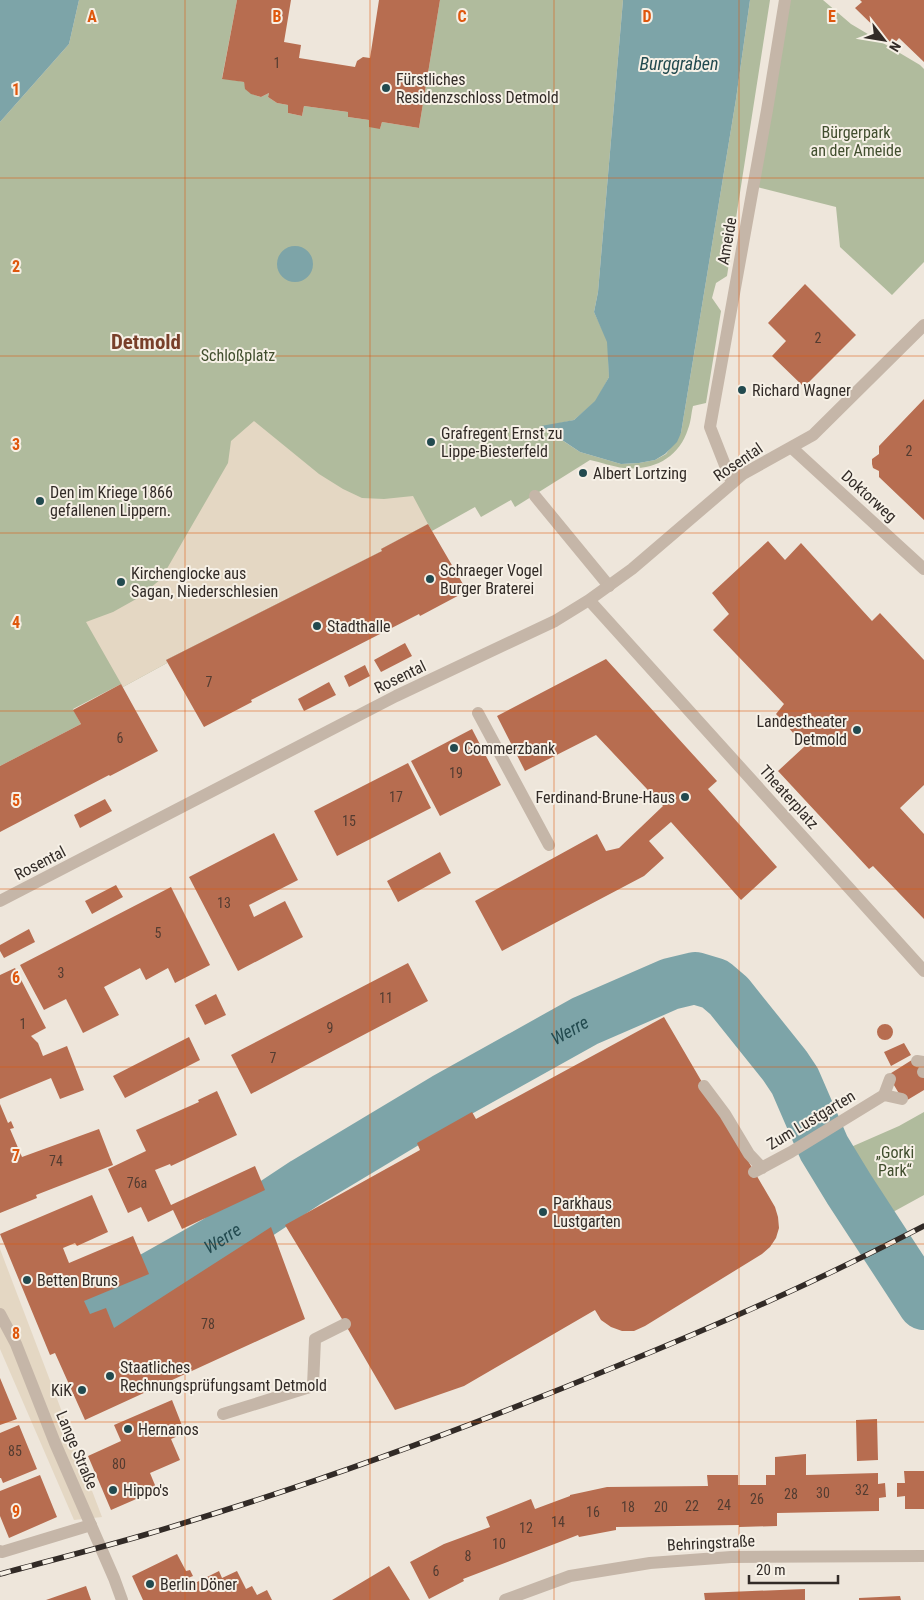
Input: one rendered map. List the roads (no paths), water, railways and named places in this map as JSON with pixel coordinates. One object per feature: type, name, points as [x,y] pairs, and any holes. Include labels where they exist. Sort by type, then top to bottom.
[{"type":"street","name":"Ameide","points":[[732,483],[710,427],[767,110],[784,0]]},
{"type":"street","name":"Rosental","points":[[0,901],[396,696],[554,621],[589,600],[632,570],[744,474],[812,435],[924,325]]},
{"type":"street","name":"Doktorweg","points":[[792,448],[924,568]]},
{"type":"street","points":[[535,496],[609,586]]},
{"type":"street","name":"Theaterplatz","points":[[589,600],[924,970]]},
{"type":"street","points":[[478,713],[549,845]]},
{"type":"street","name":"Zum Lustgarten","points":[[704,1086],[725,1114],[758,1170],[791,1152],[884,1094]]},
{"type":"street","points":[[884,1094],[896,1089],[884,1094]]},
{"type":"street","name":"Lange Straße","points":[[0,1314],[16,1344],[55,1443],[122,1600]]},
{"type":"street","points":[[223,1414],[312,1386],[315,1339],[345,1324]]},
{"type":"street","points":[[0,1551],[2,1552],[91,1525]]},
{"type":"street","name":"Behringstraße","points":[[505,1600],[570,1576],[650,1562],[731,1557],[924,1556]]},
{"type":"water","points":[[0,0],[79,0],[69,44],[0,122]]},
{"type":"water","name":"Burggraben","points":[[623,0],[750,0],[736,99],[681,433],[677,442],[665,454],[655,460],[621,464],[580,452],[541,426],[574,420],[595,401],[609,377],[607,342],[594,312],[598,292]]},
{"type":"water","points":[[295,246],[302,247],[308,251],[312,257],[312,271],[308,277],[302,281],[295,282],[288,281],[282,277],[278,271],[277,264],[278,257],[282,251],[288,247]]},
{"type":"waterway","name":"Werre","points":[[104,1305],[216,1242],[305,1183],[445,1099],[585,1021],[670,984],[695,978],[715,984],[729,996],[785,1066],[795,1081],[824,1148],[924,1304]]},
{"type":"railway","points":[[0,1574],[204,1517],[323,1478],[441,1435],[559,1390],[733,1317],[848,1264],[924,1226]]},
{"type":"place","name":"Fürstliches Residenzschloss Detmold","points":[[386,88]]},
{"type":"place","name":"Richard Wagner","points":[[742,390]]},
{"type":"place","name":"Grafregent Ernst zu Lippe-Biesterfeld","points":[[431,442]]},
{"type":"place","name":"Albert Lortzing","points":[[583,473]]},
{"type":"place","name":"Den im Kriege 1866 gefallenen Lippern.","points":[[40,501]]},
{"type":"place","name":"Schraeger Vogel Burger Braterei","points":[[430,579]]},
{"type":"place","name":"Kirchenglocke aus Sagan, Niederschlesien","points":[[121,582]]},
{"type":"place","name":"Stadthalle","points":[[317,626]]},
{"type":"place","name":"Landestheater Detmold","points":[[857,730]]},
{"type":"place","name":"Commerzbank","points":[[454,748]]},
{"type":"place","name":"Ferdinand-Brune-Haus","points":[[685,797]]},
{"type":"place","name":"Parkhaus Lustgarten","points":[[543,1212]]},
{"type":"place","name":"Betten Bruns","points":[[27,1280]]},
{"type":"place","name":"Staatliches Rechnungsprüfungsamt Detmold","points":[[110,1376]]},
{"type":"place","name":"KiK","points":[[82,1390]]},
{"type":"place","name":"Hernanos","points":[[128,1429]]},
{"type":"place","name":"Hippo's","points":[[113,1490]]},
{"type":"place","name":"Berlin Döner","points":[[150,1584]]},
{"type":"district","name":"Detmold","points":[[146,342]]},
{"type":"park label","name":"Bürgerpark an der Ameide","points":[[856,141]]},
{"type":"park label","name":"Schloßplatz","points":[[238,355]]},
{"type":"park label","name":"„Gorki Park“","points":[[895,1161]]}]
